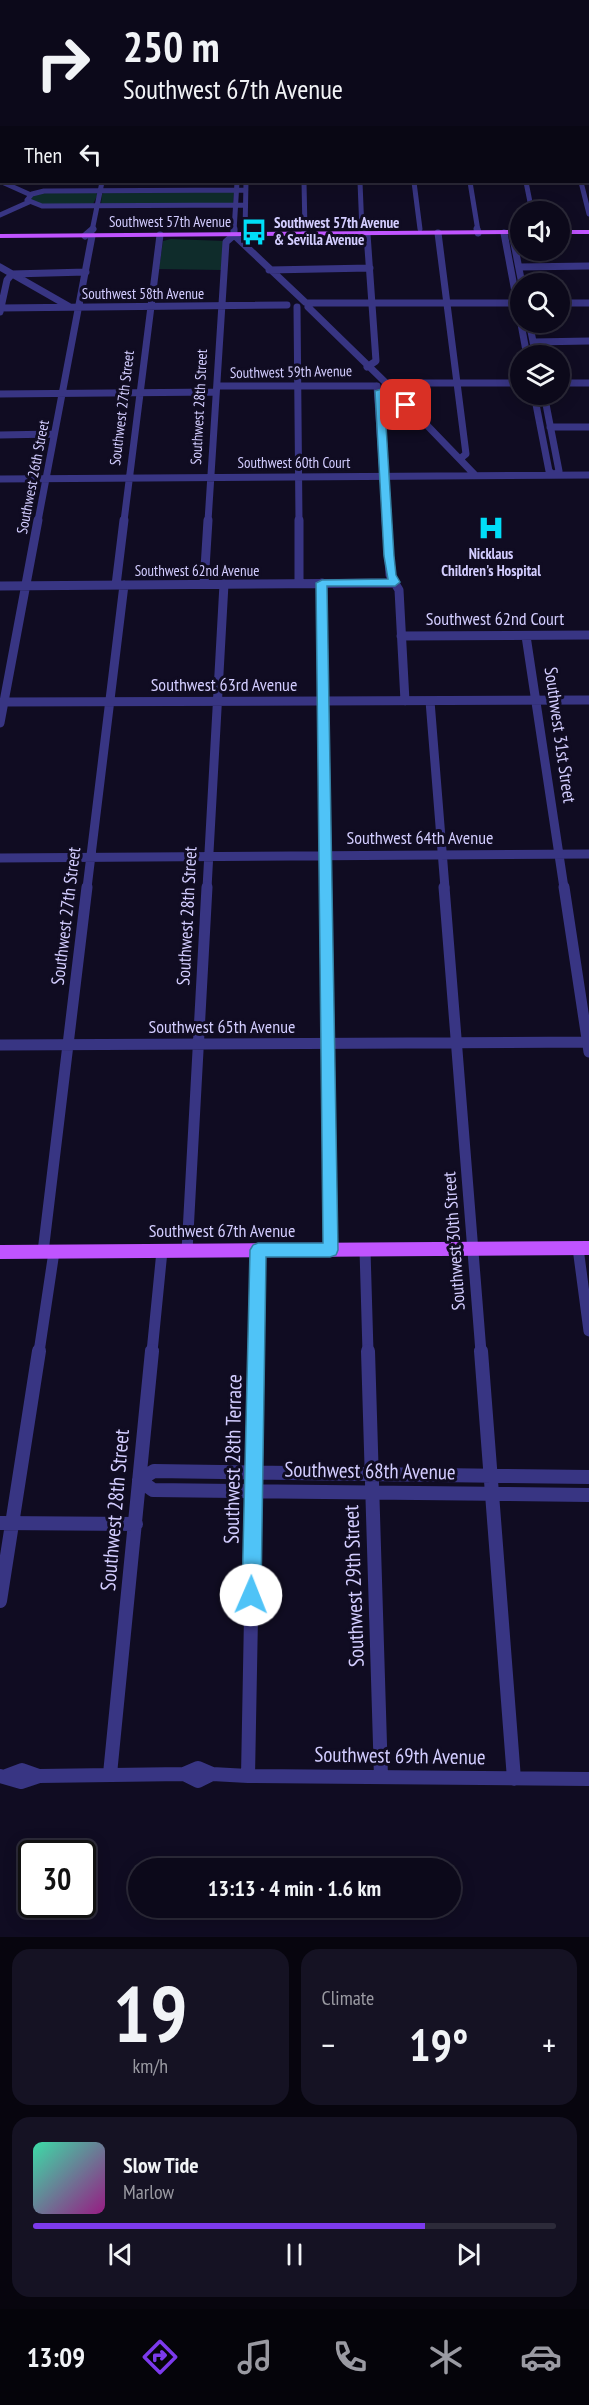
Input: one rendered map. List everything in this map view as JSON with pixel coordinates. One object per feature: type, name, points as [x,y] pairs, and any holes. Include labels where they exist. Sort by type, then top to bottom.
[{"type":"main road","points":[[570,232],[589,232]]},
{"type":"main road","name":"Southwest 57th Avenue","points":[[0,236],[510,233]]},
{"type":"main road","name":"Southwest 67th Avenue","points":[[0,1252],[584,1248]]},
{"type":"street","points":[[4,183],[42,206],[245,205]]},
{"type":"street","name":"Southwest 26th Street","points":[[0,723],[62,393],[74,308],[86,272],[102,183]]},
{"type":"street","name":"Southwest 28th Street","points":[[204,584],[226,242],[234,235],[237,183]]},
{"type":"street","points":[[245,245],[243,235],[246,183]]},
{"type":"street","points":[[304,183],[304,234]]},
{"type":"street","points":[[360,183],[370,268],[376,361],[368,367]]},
{"type":"street","points":[[414,183],[420,229]]},
{"type":"street","points":[[470,183],[478,233]]},
{"type":"street","points":[[525,183],[529,201]]},
{"type":"street","points":[[581,183],[589,214]]},
{"type":"street","points":[[0,214],[41,192],[246,190]]},
{"type":"street","points":[[438,233],[466,454],[461,458]]},
{"type":"street","name":"Southwest 27th Street","points":[[0,1601],[6,1523],[48,1252],[68,1045],[111,702],[130,478],[160,235]]},
{"type":"street","points":[[234,235],[302,306],[368,367],[382,384],[461,458],[475,475]]},
{"type":"street","points":[[518,261],[520,273]]},
{"type":"street","points":[[519,267],[589,266]]},
{"type":"street","points":[[0,267],[74,308]]},
{"type":"street","points":[[269,270],[370,268]]},
{"type":"street","points":[[12,274],[86,272]]},
{"type":"street","points":[[0,310],[8,280],[12,274]]},
{"type":"street","name":"Southwest 58th Avenue","points":[[0,310],[287,304],[302,306],[510,303]]},
{"type":"street","points":[[570,303],[589,303]]},
{"type":"street","points":[[299,583],[297,385],[302,306]]},
{"type":"street","points":[[531,333],[534,345]]},
{"type":"street","points":[[533,342],[589,341]]},
{"type":"street","name":"Southwest 59th Avenue","points":[[0,394],[140,393],[297,385],[510,383]]},
{"type":"street","points":[[570,383],[589,383]]},
{"type":"street","points":[[382,384],[378,396],[390,575],[399,590],[405,701]]},
{"type":"street","points":[[536,405],[549,471],[554,475],[559,471],[546,405]]},
{"type":"street","points":[[550,427],[589,427]]},
{"type":"street","points":[[0,435],[54,435]]},
{"type":"street","name":"Southwest 60th Court","points":[[0,479],[589,475]]},
{"type":"street","name":"Southwest 62nd Avenue","points":[[0,586],[395,582]]},
{"type":"street","points":[[322,583],[330,1250]]},
{"type":"street","name":"Southwest 28th Street","points":[[187,1251],[224,584]]},
{"type":"street","name":"Southwest 62nd Court","points":[[401,636],[589,635]]},
{"type":"street","name":"Southwest 31st Street","points":[[526,636],[588,1045]]},
{"type":"street","name":"Southwest 30th Street","points":[[430,700],[514,1779]]},
{"type":"street","name":"Southwest 63rd Avenue","points":[[2,707],[111,702],[589,700]]},
{"type":"street","name":"Southwest 64th Avenue","points":[[0,858],[589,854]]},
{"type":"street","name":"Southwest 65th Avenue","points":[[0,1045],[458,1042],[588,1045]]},
{"type":"street","points":[[584,1248],[589,1331]]},
{"type":"street","name":"Southwest 28th Terrace","points":[[248,1776],[258,1250]]},
{"type":"street","name":"Southwest 29th Street","points":[[365,1250],[381,1777]]},
{"type":"street","name":"Southwest 28th Street","points":[[110,1774],[162,1251]]},
{"type":"street","name":"Southwest 68th Avenue","points":[[589,1477],[154,1471],[139,1479],[153,1490],[589,1495]]},
{"type":"street","points":[[6,1523],[136,1524]]},
{"type":"street","name":"Southwest 69th Avenue","points":[[3,1776],[21,1782],[39,1776],[110,1774],[184,1774],[198,1781],[212,1774],[589,1779]]},
{"type":"green space","points":[[105,192],[234,192],[233,203],[101,204],[102,194]]},
{"type":"green space","points":[[39,193],[98,194],[93,204],[44,205],[31,201],[31,197]]},
{"type":"green space","points":[[171,239],[224,241],[222,270],[159,269],[163,241]]},
{"type":"place","name":"Southwest 57th Avenue & Sevilla Avenue","points":[[254,232]]},
{"type":"place","name":"Nicklaus Children's Hospital","points":[[491,528]]},
{"type":"route","points":[[251,1595],[258,1250],[330,1250],[322,583],[395,582],[390,575],[384,499],[378,396],[380,391],[383,388],[388,390],[406,405]]}]
